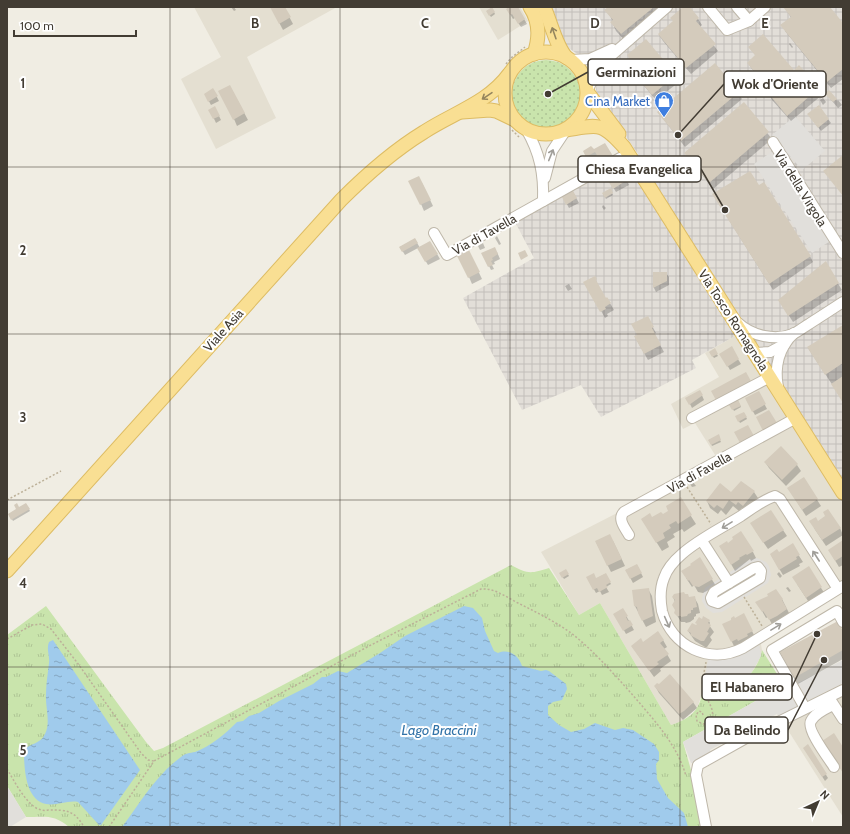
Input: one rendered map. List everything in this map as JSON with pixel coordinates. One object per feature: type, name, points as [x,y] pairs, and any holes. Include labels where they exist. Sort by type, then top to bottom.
[{"type":"main road","points":[[530,7],[537,21],[539,33],[538,43],[534,54]]},
{"type":"main road","points":[[460,112],[496,111],[515,120],[532,132],[546,135],[566,130],[578,120],[587,103],[588,91],[584,76],[580,70],[563,54],[544,7]]},
{"type":"main road","points":[[515,120],[508,108],[505,94],[509,74],[513,68],[522,59],[534,54],[551,52],[569,59]]},
{"type":"main road","name":"Viale Asia","points":[[7,571],[341,200],[373,169],[395,151],[433,126],[492,93],[509,74]]},
{"type":"main road","name":"Via Tosco Romagnola","points":[[588,91],[617,132],[622,152]]},
{"type":"main road","name":"Via Tosco Romagnola","points":[[566,130],[598,126],[611,133],[622,152],[733,318],[843,493]]},
{"type":"street","points":[[588,91],[598,69],[623,44],[667,7]]},
{"type":"street","points":[[708,7],[727,30],[749,20],[765,7]]},
{"type":"street","points":[[737,7],[749,20]]},
{"type":"street","points":[[569,59],[597,57],[623,44]]},
{"type":"street","points":[[526,129],[537,149],[540,158],[544,183]]},
{"type":"street","points":[[543,201],[544,183],[552,151],[566,130]]},
{"type":"street","name":"Via della Virgola","points":[[773,142],[843,253]]},
{"type":"street","name":"Via di Tavella","points":[[434,233],[447,255],[543,201],[622,152]]},
{"type":"street","points":[[778,390],[776,376],[780,356],[785,344],[794,334],[843,302]]},
{"type":"street","points":[[733,318],[741,326],[758,335],[771,336],[794,334]]},
{"type":"street","points":[[756,354],[764,340],[771,336]]},
{"type":"street","points":[[756,354],[770,352],[785,344]]},
{"type":"street","points":[[692,418],[770,377]]},
{"type":"street","name":"Via di Favella","points":[[629,535],[621,519],[624,512],[796,418]]},
{"type":"street","points":[[777,496],[840,588],[755,641],[734,652],[707,654],[690,648],[674,635],[666,622],[661,602],[663,581],[669,568],[682,554],[715,532],[772,497],[777,496]]},
{"type":"street","points":[[702,541],[729,583]]},
{"type":"street","points":[[758,567],[762,573],[760,578],[740,590],[718,603],[714,602],[711,598],[713,594],[729,583],[758,567]]},
{"type":"street","points":[[772,650],[837,611],[843,622]]},
{"type":"street","points":[[755,641],[772,650],[805,708]]},
{"type":"street","points":[[834,767],[813,733],[810,722],[843,690]]},
{"type":"street","points":[[706,827],[696,775],[698,765],[805,708],[831,701]]},
{"type":"street","points":[[831,701],[843,719]]},
{"type":"path","points":[[7,500],[61,471]]},
{"type":"path","points":[[683,480],[715,532]]},
{"type":"path","points":[[108,827],[154,761],[370,645],[481,589],[488,588],[548,619],[580,641],[614,674],[657,724],[674,747],[684,768]]},
{"type":"path","points":[[740,590],[767,633]]},
{"type":"path","points":[[7,639],[32,625],[42,624],[51,629],[79,665],[141,753],[148,760],[154,761]]},
{"type":"path","points":[[703,715],[702,712],[699,712],[696,715],[698,721],[703,724],[710,722],[713,713],[712,708],[703,688],[707,654]]},
{"type":"path","points":[[7,769],[29,802],[38,809],[45,811],[67,810],[74,814],[84,827]]},
{"type":"shaded area","points":[[194,7],[337,7],[247,57],[276,118],[216,149],[181,79],[221,57]]},
{"type":"shaded area","points":[[479,7],[520,7],[528,21],[498,40]]},
{"type":"shaded area","points":[[549,7],[843,7],[843,503],[735,336],[692,360],[696,368],[601,417],[581,385],[522,410],[463,298],[534,258],[515,222],[638,154],[597,95],[597,80],[607,54],[579,55],[567,47]]},
{"type":"shaded area","points":[[795,116],[825,151],[802,170],[772,135]]},
{"type":"shaded area","points":[[773,151],[830,241],[812,253],[754,164]]},
{"type":"shaded area","points":[[735,336],[843,503],[843,580],[759,633],[762,650],[761,656],[752,672],[738,686],[726,693],[718,695],[702,694],[697,708],[680,722],[671,725],[600,603],[579,615],[541,552],[619,512],[717,458],[695,423],[683,429],[671,404],[719,377],[705,353]]},
{"type":"shaded area","points":[[757,558],[766,562],[769,566],[771,575],[768,583],[722,612],[713,613],[706,608],[702,601],[705,588],[749,560]]},
{"type":"shaded area","points":[[759,642],[761,656],[749,676],[738,686],[726,693],[718,695],[706,694],[704,687],[708,658]]},
{"type":"shaded area","points":[[843,660],[843,683],[807,701],[798,683]]},
{"type":"shaded area","points":[[784,685],[798,707],[779,718],[777,714],[710,750],[712,755],[698,763],[691,763],[683,742]]},
{"type":"shaded area","points":[[843,696],[843,817],[784,724]]},
{"type":"shaded area","points":[[7,786],[26,817],[10,827],[7,827]]},
{"type":"green space","points":[[539,60],[553,60],[565,65],[575,75],[580,87],[580,101],[575,113],[565,123],[553,128],[539,128],[527,123],[517,113],[512,101],[512,87],[517,75],[527,65]]},
{"type":"green space","points":[[511,565],[529,572],[549,568],[579,615],[600,603],[671,725],[687,718],[695,710],[702,694],[718,695],[733,690],[740,685],[757,665],[762,650],[784,685],[683,742],[693,777],[704,827],[69,827],[54,818],[26,817],[7,786],[7,635],[46,606],[154,751],[163,748]]},
{"type":"water","name":"Lago Braccini","points":[[464,606],[473,608],[482,618],[485,631],[494,651],[498,653],[510,652],[519,659],[522,666],[541,671],[549,671],[566,684],[567,689],[562,700],[553,702],[548,706],[548,715],[559,725],[571,732],[584,729],[595,723],[615,730],[623,728],[633,730],[654,744],[659,752],[659,760],[656,764],[657,779],[668,798],[684,813],[688,827],[122,827],[156,781],[172,764],[183,756],[188,753],[195,752],[212,743],[237,722],[243,721],[249,716],[259,713],[313,684],[322,677],[326,677],[338,671],[347,673],[405,636]]},
{"type":"water","points":[[53,640],[140,770],[101,825],[99,825],[78,802],[46,804],[39,801],[30,790],[27,782],[24,765],[24,750],[41,740],[47,730],[48,725],[46,690],[49,660],[48,647],[49,642]]},
{"type":"building","points":[[270,7],[285,7],[291,17],[279,24]]},
{"type":"building","points":[[492,7],[495,12],[489,16],[486,11]]},
{"type":"building","points":[[509,7],[518,7],[525,19],[518,24],[512,14],[510,15],[506,9]]},
{"type":"building","points":[[608,7],[654,7],[621,34],[610,22],[613,20],[604,10]]},
{"type":"building","points":[[683,7],[690,7],[699,18],[696,21],[716,44],[686,68],[658,34],[673,21],[670,18]]},
{"type":"building","points":[[783,7],[830,7],[843,23],[843,69],[827,82],[780,25],[791,17]]},
{"type":"building","points":[[763,34],[794,70],[799,65],[819,88],[787,116],[768,93],[771,91],[747,63],[755,55],[748,47]]},
{"type":"building","points":[[646,39],[676,75],[652,95],[624,62],[629,58],[627,55]]},
{"type":"building","points":[[715,63],[739,92],[681,141],[657,112]]},
{"type":"building","points":[[230,85],[245,113],[233,120],[218,91]]},
{"type":"building","points":[[213,88],[218,96],[208,102],[204,94]]},
{"type":"building","points":[[829,90],[837,99],[833,102],[825,94]]},
{"type":"building","points":[[744,102],[769,132],[709,183],[684,153]]},
{"type":"building","points":[[819,105],[829,119],[818,128],[807,114]]},
{"type":"building","points":[[215,106],[220,116],[213,119],[208,110]]},
{"type":"building","points":[[605,143],[613,156],[602,163],[595,152],[586,157],[583,151],[591,146],[594,149]]},
{"type":"building","points":[[843,155],[843,196],[823,171]]},
{"type":"building","points":[[621,170],[627,180],[613,189],[607,179]]},
{"type":"building","points":[[750,171],[759,185],[764,182],[811,256],[769,284],[712,194]]},
{"type":"building","points":[[419,176],[431,200],[420,205],[408,181]]},
{"type":"building","points":[[611,188],[613,193],[605,198],[602,193]]},
{"type":"building","points":[[572,189],[577,198],[566,205],[561,195]]},
{"type":"building","points":[[415,238],[418,243],[402,252],[399,247]]},
{"type":"building","points":[[430,241],[438,254],[425,262],[417,248]]},
{"type":"building","points":[[495,247],[498,254],[492,258],[493,260],[491,261],[493,265],[488,267],[481,253]]},
{"type":"building","points":[[469,250],[480,272],[468,278],[457,256]]},
{"type":"building","points":[[525,250],[528,256],[521,260],[518,253]]},
{"type":"building","points":[[826,261],[839,283],[788,316],[778,300]]},
{"type":"building","points":[[653,272],[667,272],[667,281],[653,288]]},
{"type":"building","points":[[595,276],[606,298],[607,297],[611,303],[605,307],[606,309],[600,312],[583,282]]},
{"type":"building","points":[[648,316],[654,327],[652,328],[661,345],[644,354],[634,336],[637,335],[631,324]]},
{"type":"building","points":[[843,325],[843,363],[825,375],[807,347]]},
{"type":"building","points":[[732,346],[739,359],[727,367],[719,354]]},
{"type":"building","points":[[715,348],[718,354],[712,357],[709,352]]},
{"type":"building","points":[[746,372],[752,383],[717,402],[711,391]]},
{"type":"building","points":[[843,376],[843,403],[831,384]]},
{"type":"building","points":[[700,390],[703,395],[689,405],[685,398]]},
{"type":"building","points":[[759,391],[766,404],[752,412],[745,398]]},
{"type":"building","points":[[738,400],[741,406],[732,410],[729,405]]},
{"type":"building","points":[[769,410],[777,423],[763,431],[756,417]]},
{"type":"building","points":[[744,412],[747,417],[738,422],[735,416]]},
{"type":"building","points":[[748,425],[754,436],[740,443],[734,432]]},
{"type":"building","points":[[719,434],[721,440],[711,445],[708,440]]},
{"type":"building","points":[[781,446],[798,464],[782,480],[764,462]]},
{"type":"building","points":[[804,477],[818,499],[802,510],[787,488]]},
{"type":"building","points":[[741,481],[755,491],[743,506],[738,502],[736,505],[729,500],[723,509],[717,505],[714,508],[706,501],[720,483],[731,492]]},
{"type":"building","points":[[681,497],[692,515],[678,524],[676,521],[669,525],[671,528],[663,533],[665,538],[656,543],[641,519],[650,513],[652,517],[661,512],[663,514],[668,511],[666,506]]},
{"type":"building","points":[[17,503],[19,507],[26,503],[30,509],[11,520],[8,514],[16,509],[14,505]]},
{"type":"building","points":[[828,509],[841,528],[822,540],[809,521],[816,517],[818,521],[825,516],[823,512]]},
{"type":"building","points":[[771,510],[784,530],[763,543],[750,523]]},
{"type":"building","points":[[741,531],[754,551],[739,558],[740,559],[731,565],[719,546],[727,541],[728,543],[733,539],[732,537]]},
{"type":"building","points":[[610,534],[622,559],[607,566],[595,541]]},
{"type":"building","points":[[843,540],[843,556],[835,561],[828,550]]},
{"type":"building","points":[[793,543],[800,555],[796,557],[797,559],[779,570],[770,554],[777,549],[779,552]]},
{"type":"building","points":[[700,557],[713,579],[699,587],[693,586],[681,571]]},
{"type":"building","points":[[637,564],[642,573],[630,579],[625,570]]},
{"type":"building","points":[[809,566],[822,587],[806,598],[792,577]]},
{"type":"building","points":[[566,569],[569,574],[562,578],[559,573]]},
{"type":"building","points":[[594,573],[596,578],[606,573],[611,582],[606,585],[608,587],[599,592],[597,588],[593,590],[586,577]]},
{"type":"building","points":[[649,588],[653,616],[642,621],[637,607],[634,606],[632,590]]},
{"type":"building","points":[[776,589],[783,599],[782,600],[787,609],[769,620],[755,602],[768,596],[767,594]]},
{"type":"building","points":[[684,592],[685,594],[688,594],[689,597],[695,596],[697,607],[693,608],[691,613],[687,616],[681,617],[674,613],[675,610],[672,605],[675,600],[672,597],[674,594]]},
{"type":"building","points":[[623,608],[628,616],[626,617],[628,621],[630,620],[633,625],[623,631],[613,614]]},
{"type":"building","points":[[744,613],[753,631],[747,634],[748,636],[738,641],[737,639],[731,642],[722,624],[731,620],[734,616],[735,618]]},
{"type":"building","points":[[703,616],[710,620],[708,623],[711,625],[707,632],[709,633],[704,641],[701,641],[690,635],[691,633],[687,631],[692,623],[696,625],[697,624],[695,623],[699,617],[702,619]]},
{"type":"building","points":[[838,621],[843,631],[843,650],[794,678],[780,652]]},
{"type":"building","points":[[658,631],[664,640],[660,643],[669,654],[657,662],[659,664],[649,671],[631,646],[641,638],[643,642]]},
{"type":"building","points":[[670,674],[694,702],[679,714],[654,686],[657,683],[659,684]]},
{"type":"building","points":[[834,733],[843,747],[843,773],[822,741]]},
{"type":"building","points":[[808,744],[827,774],[822,777],[803,748]]},
{"type":"place","name":"Germinazioni","points":[[548,94]]},
{"type":"place","name":"Cina Market","points":[[664,118]]},
{"type":"place","name":"Wok d'Oriente","points":[[678,135]]},
{"type":"place","name":"Chiesa Evangelica","points":[[725,210]]},
{"type":"place","name":"El Habanero","points":[[817,634]]},
{"type":"place","name":"Da Belindo","points":[[824,660]]}]
